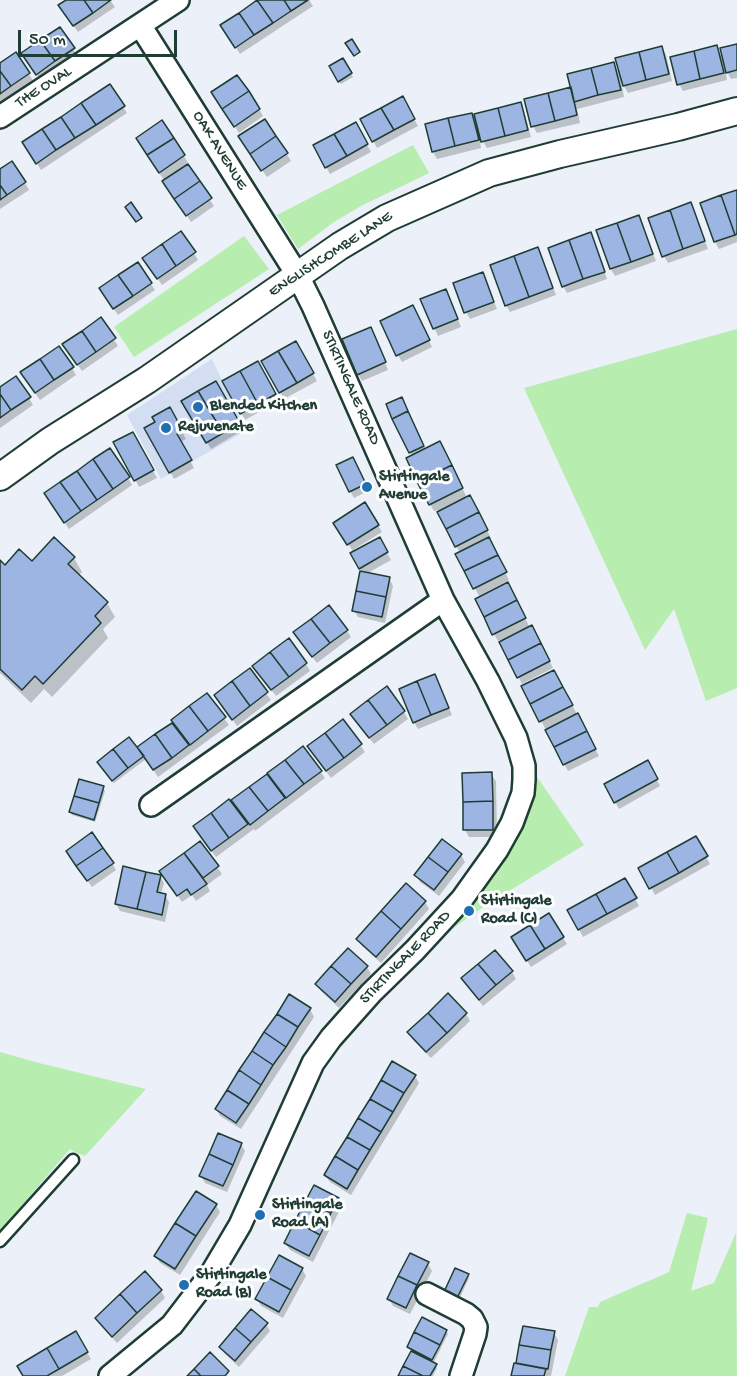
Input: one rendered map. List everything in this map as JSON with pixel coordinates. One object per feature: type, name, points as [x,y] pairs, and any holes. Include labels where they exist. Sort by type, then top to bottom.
[{"type":"street","name":"THE OVAL","points":[[0,117],[178,0]]},
{"type":"street","name":"OAK AVENUE","points":[[140,26],[298,276]]},
{"type":"street","name":"ENGLISHCOMBE LANE","points":[[0,477],[50,441],[147,380],[340,246],[387,218],[489,173],[737,111]]},
{"type":"street","name":"STIRTINGALE ROAD","points":[[110,1376],[172,1324],[211,1274],[240,1225],[313,1063],[331,1038],[358,1008],[462,899],[497,850],[512,823],[523,793],[524,766],[516,738],[488,681],[443,600],[314,306],[298,276]]},
{"type":"street","points":[[151,806],[443,600]]},
{"type":"street","points":[[427,1294],[466,1314],[476,1327],[461,1376]]},
{"type":"lane","points":[[0,1241],[73,1160]]},
{"type":"shaded area","points":[[212,359],[246,431],[161,479],[127,415]]},
{"type":"green space","points":[[413,145],[429,173],[361,206],[334,222],[298,249],[277,215]]},
{"type":"green space","points":[[244,236],[269,269],[134,357],[114,327]]},
{"type":"green space","points":[[737,329],[737,688],[706,701],[674,609],[645,650],[524,388]]},
{"type":"green space","points":[[531,768],[584,845],[483,907],[424,949],[465,906]]},
{"type":"green space","points":[[0,1052],[146,1089],[85,1156],[70,1149],[0,1231]]},
{"type":"green space","points":[[687,1213],[708,1218],[691,1291],[714,1283],[736,1233],[737,1376],[565,1376],[589,1307],[598,1307],[600,1302],[669,1272]]},
{"type":"building","points":[[66,0],[84,0],[93,13],[73,26],[58,5]]},
{"type":"building","points":[[84,0],[111,0],[93,13]]},
{"type":"building","points":[[257,0],[273,23],[254,35],[239,13]]},
{"type":"building","points":[[257,0],[284,0],[291,11],[273,23]]},
{"type":"building","points":[[284,0],[308,0],[291,11]]},
{"type":"building","points":[[239,13],[254,35],[235,48],[220,25]]},
{"type":"building","points":[[60,27],[75,48],[55,61],[40,40]]},
{"type":"building","points":[[352,39],[360,52],[354,56],[345,43]]},
{"type":"building","points":[[40,40],[55,61],[36,75],[21,53]]},
{"type":"building","points":[[737,44],[737,70],[726,73],[720,48]]},
{"type":"building","points":[[717,45],[724,73],[700,79],[694,51]]},
{"type":"building","points":[[662,46],[669,74],[646,80],[639,52]]},
{"type":"building","points":[[694,51],[700,79],[677,85],[670,57]]},
{"type":"building","points":[[16,52],[30,73],[11,86],[0,71],[0,63]]},
{"type":"building","points":[[639,52],[646,80],[623,86],[615,58]]},
{"type":"building","points":[[343,58],[352,73],[338,82],[329,66]]},
{"type":"building","points":[[614,62],[621,90],[598,95],[591,68]]},
{"type":"building","points":[[591,68],[598,95],[574,102],[567,74]]},
{"type":"building","points":[[0,71],[11,86],[0,94]]},
{"type":"building","points":[[237,75],[249,91],[222,109],[211,92]]},
{"type":"building","points":[[110,84],[125,106],[96,125],[81,103]]},
{"type":"building","points":[[571,87],[577,115],[555,121],[548,93]]},
{"type":"building","points":[[249,91],[260,109],[234,127],[222,109]]},
{"type":"building","points":[[548,93],[555,121],[531,127],[524,99]]},
{"type":"building","points":[[403,96],[415,119],[394,130],[381,108]]},
{"type":"building","points":[[521,102],[528,130],[505,136],[498,108]]},
{"type":"building","points":[[81,103],[96,125],[75,138],[61,117]]},
{"type":"building","points":[[381,108],[394,130],[372,142],[360,119]]},
{"type":"building","points":[[498,108],[505,136],[481,142],[474,114]]},
{"type":"building","points":[[472,113],[479,140],[455,146],[448,118]]},
{"type":"building","points":[[61,117],[75,138],[56,150],[42,129]]},
{"type":"building","points":[[448,118],[455,146],[432,152],[425,124]]},
{"type":"building","points":[[265,119],[276,136],[250,154],[238,136]]},
{"type":"building","points":[[162,120],[174,138],[147,155],[136,138]]},
{"type":"building","points":[[356,122],[368,144],[347,156],[334,134]]},
{"type":"building","points":[[42,129],[56,150],[36,164],[22,142]]},
{"type":"building","points":[[334,134],[347,156],[325,168],[313,145]]},
{"type":"building","points":[[276,136],[288,153],[261,171],[250,154]]},
{"type":"building","points":[[174,138],[185,155],[159,173],[147,155]]},
{"type":"building","points":[[12,161],[26,182],[7,195],[0,185],[0,169]]},
{"type":"building","points":[[188,164],[200,181],[174,199],[162,181]]},
{"type":"building","points":[[200,181],[212,198],[186,216],[174,199]]},
{"type":"building","points":[[0,185],[7,195],[0,200]]},
{"type":"building","points":[[737,190],[737,234],[735,235],[721,195]]},
{"type":"building","points":[[721,195],[735,235],[714,242],[700,203]]},
{"type":"building","points":[[131,202],[142,218],[136,222],[125,207]]},
{"type":"building","points":[[691,202],[705,241],[683,249],[670,210]]},
{"type":"building","points":[[670,210],[683,249],[662,257],[648,218]]},
{"type":"building","points":[[639,215],[653,254],[631,262],[617,223]]},
{"type":"building","points":[[617,223],[631,262],[610,269],[596,230]]},
{"type":"building","points":[[181,231],[196,252],[176,266],[162,244]]},
{"type":"building","points":[[591,232],[605,272],[583,279],[569,240]]},
{"type":"building","points":[[569,240],[583,279],[562,287],[548,248]]},
{"type":"building","points":[[162,244],[176,266],[157,279],[142,258]]},
{"type":"building","points":[[538,247],[553,288],[529,297],[514,256]]},
{"type":"building","points":[[514,256],[529,297],[505,306],[490,265]]},
{"type":"building","points":[[138,262],[152,283],[133,296],[118,275]]},
{"type":"building","points":[[483,272],[494,302],[464,313],[453,283]]},
{"type":"building","points":[[118,275],[133,296],[113,309],[99,288]]},
{"type":"building","points":[[446,289],[458,319],[433,329],[420,299]]},
{"type":"building","points":[[413,305],[430,340],[396,356],[380,321]]},
{"type":"building","points":[[101,317],[116,338],[96,352],[82,331]]},
{"type":"building","points":[[371,327],[386,362],[357,375],[342,339]]},
{"type":"building","points":[[82,331],[96,352],[77,365],[62,344]]},
{"type":"building","points":[[296,341],[314,373],[297,383],[278,351]]},
{"type":"building","points":[[59,346],[74,367],[54,380],[40,359]]},
{"type":"building","points":[[278,351],[297,383],[279,393],[261,361]]},
{"type":"building","points":[[40,359],[54,380],[35,393],[20,372]]},
{"type":"building","points":[[258,361],[276,394],[258,404],[240,371]]},
{"type":"building","points":[[240,371],[258,404],[240,414],[222,381]]},
{"type":"building","points":[[16,376],[31,397],[11,410],[0,394],[0,387]]},
{"type":"building","points":[[216,381],[240,423],[223,433],[198,391]]},
{"type":"building","points":[[198,391],[223,433],[206,443],[181,401]]},
{"type":"building","points":[[0,394],[11,410],[0,418]]},
{"type":"building","points":[[402,397],[408,411],[392,419],[386,404]]},
{"type":"building","points":[[170,407],[183,431],[177,434],[192,460],[169,473],[144,428],[155,422],[152,417]]},
{"type":"building","points":[[408,411],[424,446],[409,453],[392,419]]},
{"type":"building","points":[[133,432],[154,470],[134,481],[113,442]]},
{"type":"building","points":[[440,441],[452,465],[417,482],[406,458]]},
{"type":"building","points":[[110,448],[130,477],[113,489],[93,459]]},
{"type":"building","points":[[353,457],[366,484],[349,492],[336,465]]},
{"type":"building","points":[[93,459],[113,489],[97,500],[77,471]]},
{"type":"building","points":[[452,465],[463,488],[429,505],[417,482]]},
{"type":"building","points":[[77,471],[97,500],[81,511],[60,482]]},
{"type":"building","points":[[60,482],[81,511],[64,523],[44,493]]},
{"type":"building","points":[[470,495],[479,512],[446,529],[437,512]]},
{"type":"building","points":[[365,502],[379,525],[347,545],[333,523]]},
{"type":"building","points":[[479,512],[488,530],[455,547],[446,529]]},
{"type":"building","points":[[54,537],[75,557],[68,564],[108,602],[95,616],[101,623],[43,684],[35,676],[22,690],[0,669],[0,560],[5,565],[19,549],[32,561]]},
{"type":"building","points":[[380,537],[388,552],[359,569],[350,553]]},
{"type":"building","points":[[489,537],[498,555],[464,571],[455,554]]},
{"type":"building","points":[[498,555],[507,572],[473,589],[464,571]]},
{"type":"building","points":[[360,571],[390,577],[386,597],[356,591]]},
{"type":"building","points":[[508,582],[517,600],[484,617],[475,599]]},
{"type":"building","points":[[356,591],[386,597],[382,617],[352,611]]},
{"type":"building","points":[[517,600],[526,618],[492,635],[484,617]]},
{"type":"building","points":[[329,605],[348,630],[330,643],[311,619]]},
{"type":"building","points":[[311,619],[330,643],[312,657],[293,632]]},
{"type":"building","points":[[532,625],[541,643],[508,660],[499,642]]},
{"type":"building","points":[[289,638],[307,663],[289,677],[270,652]]},
{"type":"building","points":[[541,643],[550,661],[517,678],[508,660]]},
{"type":"building","points":[[270,652],[289,677],[271,690],[252,666]]},
{"type":"building","points":[[250,668],[268,692],[250,706],[232,681]]},
{"type":"building","points":[[554,670],[563,687],[530,704],[521,686]]},
{"type":"building","points":[[435,674],[449,708],[431,715],[417,681]]},
{"type":"building","points":[[232,681],[250,706],[232,720],[214,695]]},
{"type":"building","points":[[417,681],[431,715],[413,723],[399,689]]},
{"type":"building","points":[[387,686],[405,711],[387,725],[368,700]]},
{"type":"building","points":[[563,687],[573,705],[539,722],[530,704]]},
{"type":"building","points":[[207,693],[226,717],[208,731],[189,706]]},
{"type":"building","points":[[368,700],[387,725],[369,738],[350,714]]},
{"type":"building","points":[[189,706],[208,731],[190,745],[171,720]]},
{"type":"building","points":[[578,713],[587,731],[554,747],[545,730]]},
{"type":"building","points":[[343,719],[362,744],[344,758],[325,733]]},
{"type":"building","points":[[172,723],[189,745],[172,758],[155,734]]},
{"type":"building","points":[[587,731],[596,749],[563,765],[554,747]]},
{"type":"building","points":[[325,733],[344,758],[326,771],[307,746]]},
{"type":"building","points":[[155,734],[172,758],[153,770],[137,747]]},
{"type":"building","points":[[129,737],[144,756],[128,768],[113,749]]},
{"type":"building","points":[[303,746],[322,771],[304,784],[285,760]]},
{"type":"building","points":[[113,749],[128,768],[112,781],[97,762]]},
{"type":"building","points":[[285,760],[304,784],[286,798],[267,773]]},
{"type":"building","points":[[648,760],[658,779],[614,803],[604,784]]},
{"type":"building","points":[[492,772],[493,801],[463,802],[462,773]]},
{"type":"building","points":[[267,774],[285,798],[268,811],[249,787]]},
{"type":"building","points":[[79,779],[104,786],[99,803],[74,796]]},
{"type":"building","points":[[249,787],[268,811],[250,825],[231,800]]},
{"type":"building","points":[[74,796],[99,803],[94,820],[69,812]]},
{"type":"building","points":[[229,799],[248,824],[229,838],[211,813]]},
{"type":"building","points":[[493,801],[493,830],[463,830],[463,802]]},
{"type":"building","points":[[211,813],[229,838],[211,851],[193,826]]},
{"type":"building","points":[[92,832],[103,848],[76,866],[66,851]]},
{"type":"building","points":[[696,836],[708,856],[679,873],[667,852]]},
{"type":"building","points":[[442,839],[462,854],[448,872],[428,857]]},
{"type":"building","points":[[200,841],[219,866],[203,878],[184,853]]},
{"type":"building","points":[[103,848],[114,863],[87,881],[76,866]]},
{"type":"building","points":[[667,852],[679,873],[649,889],[638,868]]},
{"type":"building","points":[[184,853],[207,884],[191,895],[187,889],[177,896],[159,871]]},
{"type":"building","points":[[428,857],[448,872],[434,890],[414,875]]},
{"type":"building","points":[[123,866],[146,872],[137,909],[115,904]]},
{"type":"building","points":[[146,872],[161,875],[157,892],[166,894],[162,915],[137,909]]},
{"type":"building","points":[[625,878],[637,898],[607,914],[596,894]]},
{"type":"building","points":[[406,883],[426,901],[401,929],[381,911]]},
{"type":"building","points":[[596,894],[607,914],[578,930],[567,910]]},
{"type":"building","points":[[381,911],[401,929],[376,957],[356,939]]},
{"type":"building","points":[[549,913],[564,937],[545,949],[530,925]]},
{"type":"building","points":[[530,925],[545,949],[526,961],[511,937]]},
{"type":"building","points":[[348,948],[368,966],[351,984],[331,966]]},
{"type":"building","points":[[495,950],[513,971],[496,985],[478,964]]},
{"type":"building","points":[[478,964],[496,985],[479,1000],[461,978]]},
{"type":"building","points":[[331,966],[351,984],[335,1002],[315,984]]},
{"type":"building","points":[[448,993],[467,1013],[447,1033],[428,1013]]},
{"type":"building","points":[[289,994],[311,1008],[298,1027],[277,1014]]},
{"type":"building","points":[[428,1013],[447,1033],[426,1052],[407,1032]]},
{"type":"building","points":[[277,1014],[298,1027],[286,1047],[264,1032]]},
{"type":"building","points":[[264,1032],[286,1047],[273,1065],[252,1051]]},
{"type":"building","points":[[252,1051],[273,1065],[261,1085],[239,1070]]},
{"type":"building","points":[[392,1061],[416,1075],[404,1093],[381,1080]]},
{"type":"building","points":[[239,1070],[261,1085],[249,1104],[227,1090]]},
{"type":"building","points":[[381,1080],[404,1093],[393,1112],[370,1099]]},
{"type":"building","points":[[227,1090],[249,1104],[236,1123],[215,1109]]},
{"type":"building","points":[[370,1099],[393,1112],[381,1132],[358,1118]]},
{"type":"building","points":[[358,1118],[381,1132],[370,1150],[347,1137]]},
{"type":"building","points":[[218,1133],[242,1143],[233,1165],[209,1154]]},
{"type":"building","points":[[347,1137],[370,1150],[358,1170],[335,1156]]},
{"type":"building","points":[[209,1154],[233,1165],[223,1186],[199,1176]]},
{"type":"building","points":[[335,1156],[358,1170],[347,1189],[324,1175]]},
{"type":"building","points":[[314,1185],[339,1198],[331,1213],[306,1200]]},
{"type":"building","points":[[196,1191],[217,1204],[196,1236],[175,1223]]},
{"type":"building","points":[[306,1200],[331,1213],[320,1235],[295,1221]]},
{"type":"building","points":[[295,1221],[320,1235],[309,1256],[284,1243]]},
{"type":"building","points":[[175,1223],[196,1236],[175,1269],[154,1256]]},
{"type":"building","points":[[410,1253],[429,1262],[417,1285],[398,1276]]},
{"type":"building","points":[[279,1255],[303,1268],[291,1290],[267,1277]]},
{"type":"building","points":[[455,1268],[469,1274],[456,1300],[443,1294]]},
{"type":"building","points":[[145,1271],[162,1290],[137,1313],[120,1294]]},
{"type":"building","points":[[398,1276],[417,1285],[406,1308],[387,1299]]},
{"type":"building","points":[[267,1277],[291,1290],[279,1312],[255,1299]]},
{"type":"building","points":[[120,1294],[137,1313],[112,1337],[95,1318]]},
{"type":"building","points":[[251,1309],[268,1323],[251,1342],[235,1328]]},
{"type":"building","points":[[422,1317],[447,1330],[440,1345],[414,1332]]},
{"type":"building","points":[[523,1326],[555,1331],[551,1350],[519,1345]]},
{"type":"building","points":[[235,1328],[251,1342],[235,1361],[219,1347]]},
{"type":"building","points":[[76,1331],[88,1352],[59,1369],[47,1348]]},
{"type":"building","points":[[414,1332],[440,1345],[432,1360],[407,1347]]},
{"type":"building","points":[[519,1345],[551,1350],[548,1369],[516,1363]]},
{"type":"building","points":[[47,1348],[59,1369],[47,1376],[23,1376],[17,1366]]},
{"type":"building","points":[[411,1351],[437,1364],[430,1376],[423,1376],[403,1366]]},
{"type":"building","points":[[210,1352],[229,1371],[225,1376],[201,1376],[194,1369]]},
{"type":"building","points":[[514,1363],[546,1369],[544,1376],[511,1376]]},
{"type":"building","points":[[403,1366],[423,1376],[398,1376]]},
{"type":"building","points":[[194,1369],[201,1376],[187,1376]]},
{"type":"place","name":"Blended Kitchen","points":[[198,407]]},
{"type":"place","name":"Rejuvenate","points":[[166,428]]},
{"type":"place","name":"Stirtingale Avenue","points":[[367,487]]},
{"type":"place","name":"Stirtingale Road (C)","points":[[469,911]]},
{"type":"place","name":"Stirtingale Road (A)","points":[[260,1215]]},
{"type":"place","name":"Stirtingale Road (B)","points":[[184,1285]]}]
